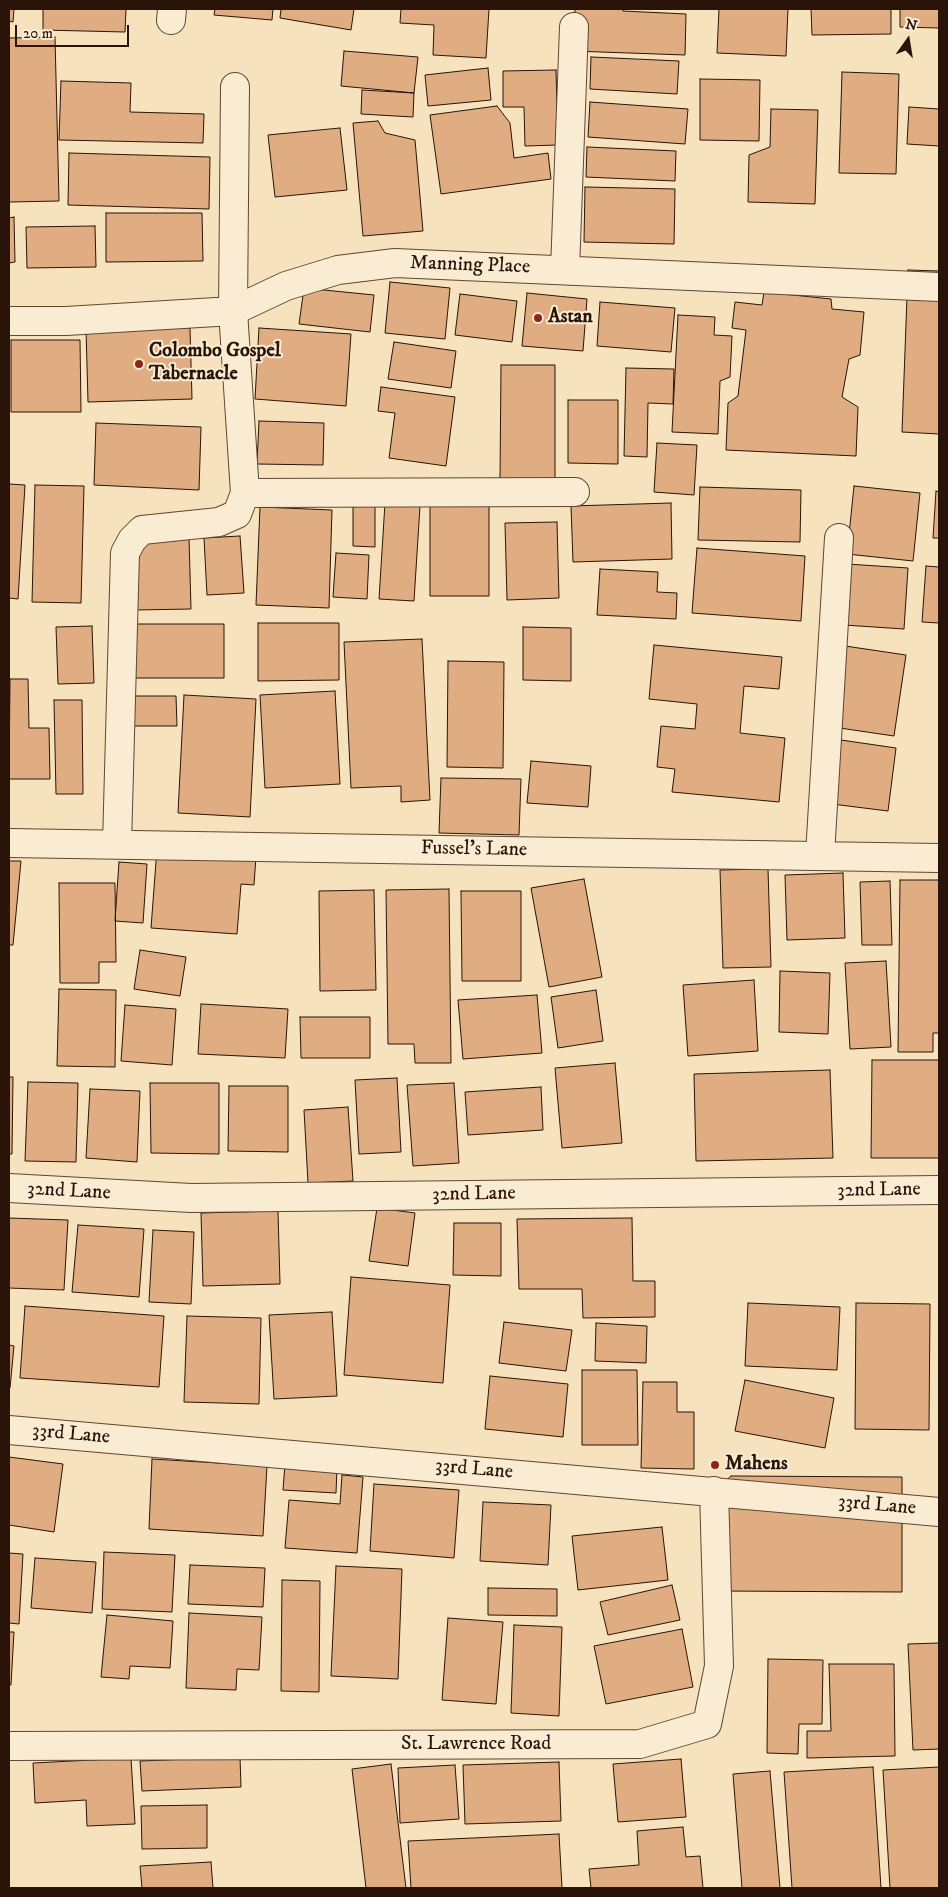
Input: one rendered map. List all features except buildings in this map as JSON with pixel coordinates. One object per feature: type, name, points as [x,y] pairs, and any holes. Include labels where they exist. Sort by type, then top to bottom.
[{"type":"street","points":[[565,270],[574,27]]},
{"type":"street","points":[[117,844],[125,553],[132,540],[142,530],[219,522],[237,514],[245,493],[233,312],[235,87]]},
{"type":"street","name":"Manning Place","points":[[9,321],[66,321],[233,312],[286,286],[338,270],[395,263],[939,287]]},
{"type":"street","points":[[245,493],[575,492]]},
{"type":"street","points":[[820,856],[838,538]]},
{"type":"street","name":"Fussel's Lane","points":[[9,843],[939,858]]},
{"type":"street","name":"32nd Lane","points":[[9,1188],[191,1198],[939,1190]]},
{"type":"street","name":"33rd Lane","points":[[9,1430],[939,1512]]},
{"type":"street","name":"St. Lawrence Road","points":[[9,1746],[640,1744],[707,1724],[719,1666],[714,1492]]},
{"type":"place","name":"Astan","points":[[538,318]]},
{"type":"place","name":"Colombo Gospel Tabernacle","points":[[139,364]]},
{"type":"place","name":"Mahens","points":[[715,1465]]}]
